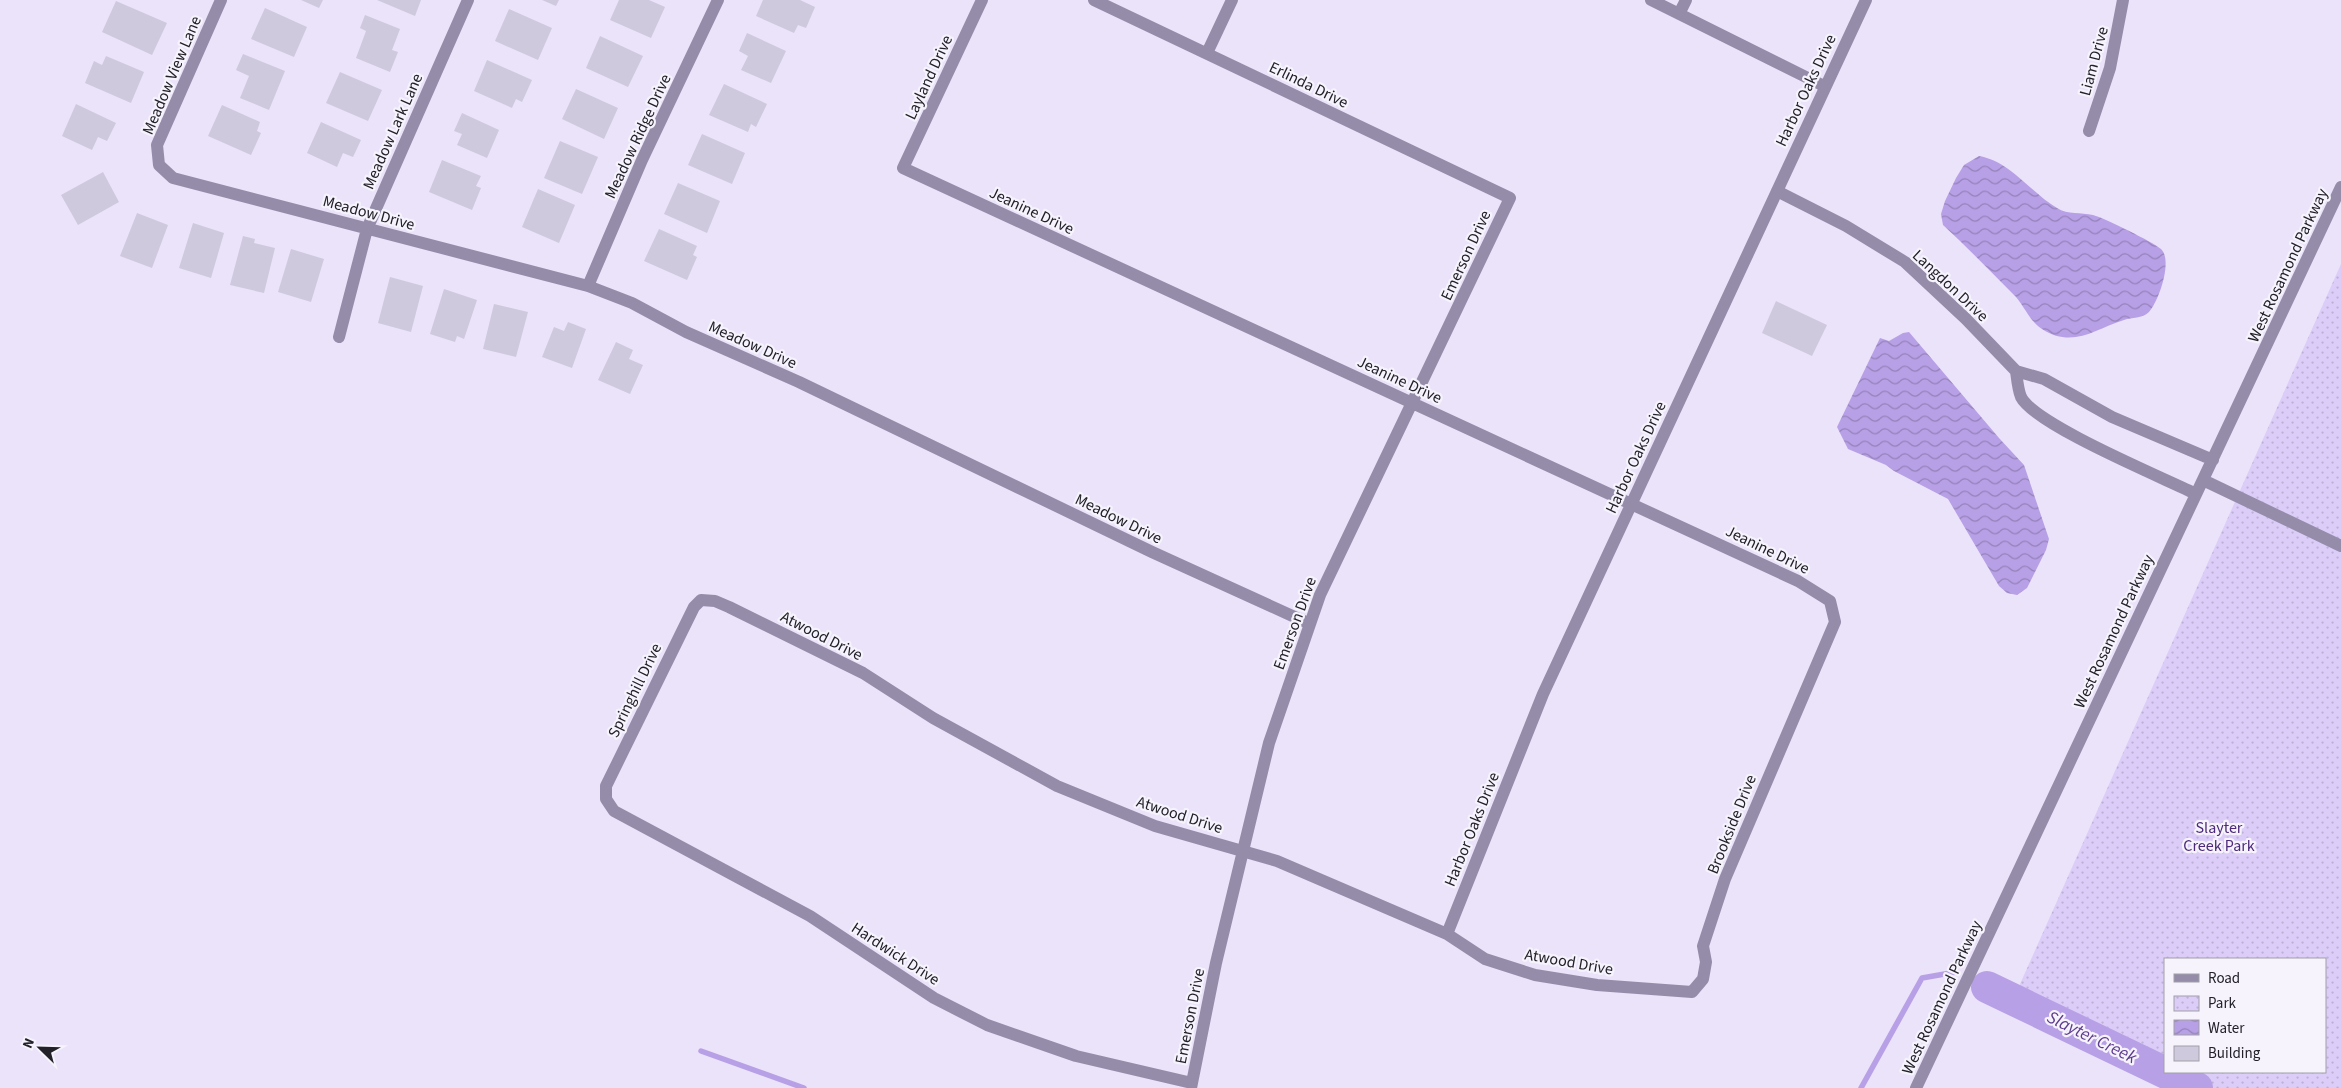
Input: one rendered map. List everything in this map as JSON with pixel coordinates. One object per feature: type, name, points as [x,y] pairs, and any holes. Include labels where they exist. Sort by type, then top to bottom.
[{"type":"street","name":"Meadow View Lane","points":[[159,165],[157,145],[221,0]]},
{"type":"street","name":"Meadow Lark Lane","points":[[339,336],[367,229],[468,0]]},
{"type":"street","name":"Meadow Ridge Drive","points":[[588,286],[642,160],[718,0]]},
{"type":"street","name":"Layland Drive","points":[[903,168],[982,0]]},
{"type":"street","name":"Erlinda Drive","points":[[1094,0],[1510,198]]},
{"type":"street","points":[[1207,53],[1232,0]]},
{"type":"street","points":[[1650,0],[1824,86]]},
{"type":"street","points":[[1679,14],[1686,0]]},
{"type":"street","name":"Harbor Oaks Drive","points":[[1447,934],[1543,694],[1824,86],[1866,0]]},
{"type":"street","name":"Liam Drive","points":[[2089,130],[2110,68],[2123,0]]},
{"type":"street","name":"Meadow Drive","points":[[159,165],[173,178],[588,286],[632,303],[686,332],[799,382],[1152,552],[1310,624]]},
{"type":"street","name":"Jeanine Drive","points":[[903,168],[1798,581],[1830,601],[1835,622],[1822,654]]},
{"type":"street","name":"West Rosamond Parkway","points":[[1916,1088],[2341,187]]},
{"type":"street","name":"Langdon Drive","points":[[1777,191],[1846,226],[1904,262],[1966,320],[2016,371],[2044,379],[2112,417],[2213,460]]},
{"type":"street","name":"Emerson Drive","points":[[1191,1086],[1216,963],[1268,743],[1320,595],[1510,198]]},
{"type":"street","points":[[2016,371],[2022,398],[2043,417],[2086,442],[2196,494]]},
{"type":"street","points":[[2203,480],[2341,546]]},
{"type":"street","name":"Atwood Drive","points":[[701,600],[715,602],[728,607],[863,673],[933,718],[1057,786],[1155,826],[1277,861],[1447,934],[1485,959],[1535,975],[1597,985],[1674,991]]},
{"type":"street","name":"Springhill Drive","points":[[606,798],[606,786],[688,615],[701,600]]},
{"type":"street","name":"Brookside Drive","points":[[1674,991],[1692,992],[1703,979],[1706,962],[1703,946],[1725,879],[1822,654]]},
{"type":"street","name":"Hardwick Drive","points":[[606,798],[614,811],[627,819],[810,916],[934,998],[987,1025],[1076,1056],[1191,1086]]},
{"type":"green space","name":"Slayter Creek Park","points":[[2341,264],[2341,1088],[2205,1088],[2171,1073],[2326,1073],[2326,958],[2164,958],[2164,1070],[2012,1002]]},
{"type":"water","points":[[1979,156],[2001,164],[2047,202],[2061,210],[2098,217],[2139,236],[2161,249],[2166,262],[2165,271],[2157,299],[2149,312],[2143,316],[2124,320],[2074,337],[2053,335],[2037,325],[2017,298],[1943,225],[1941,214],[1956,178],[1964,165]]},
{"type":"water","points":[[1909,332],[2024,465],[2049,539],[2046,550],[2027,588],[2017,595],[2007,593],[1999,586],[1948,499],[1886,465],[1848,449],[1837,427],[1880,338],[1889,341],[1903,333]]},
{"type":"building","points":[[301,0],[323,0],[319,8]]},
{"type":"building","points":[[377,0],[421,0],[415,16]]},
{"type":"building","points":[[542,0],[559,0],[556,6]]},
{"type":"building","points":[[619,0],[649,0],[665,7],[651,38],[610,20]]},
{"type":"building","points":[[763,0],[800,0],[815,7],[806,28],[798,25],[794,33],[756,16]]},
{"type":"building","points":[[116,1],[167,23],[152,55],[102,32]]},
{"type":"building","points":[[265,8],[307,27],[294,57],[251,39]]},
{"type":"building","points":[[509,9],[552,28],[538,60],[495,41]]},
{"type":"building","points":[[365,15],[400,29],[392,50],[398,52],[390,72],[356,58],[366,31],[360,28]]},
{"type":"building","points":[[747,33],[786,51],[771,83],[741,70],[748,56],[739,51]]},
{"type":"building","points":[[600,36],[643,56],[628,87],[586,68]]},
{"type":"building","points":[[243,54],[285,71],[269,110],[240,98],[249,76],[236,70]]},
{"type":"building","points":[[106,56],[144,72],[131,103],[85,83],[94,61],[102,65]]},
{"type":"building","points":[[487,60],[532,80],[522,102],[516,99],[512,108],[474,91]]},
{"type":"building","points":[[340,72],[382,90],[368,121],[326,103]]},
{"type":"building","points":[[724,84],[767,104],[756,127],[751,124],[748,132],[709,115]]},
{"type":"building","points":[[576,89],[618,108],[604,139],[562,119]]},
{"type":"building","points":[[76,104],[116,123],[107,141],[98,137],[92,150],[62,136]]},
{"type":"building","points":[[222,105],[260,122],[257,131],[261,133],[251,155],[208,136]]},
{"type":"building","points":[[462,113],[499,130],[487,158],[457,145],[462,134],[454,131]]},
{"type":"building","points":[[321,122],[361,140],[353,157],[343,153],[337,167],[307,153]]},
{"type":"building","points":[[702,134],[745,153],[732,184],[688,165]]},
{"type":"building","points":[[560,141],[598,157],[582,194],[544,178]]},
{"type":"building","points":[[442,160],[481,176],[476,186],[481,188],[472,210],[429,192]]},
{"type":"building","points":[[103,172],[119,202],[78,225],[61,195]]},
{"type":"building","points":[[678,183],[720,201],[707,233],[664,214]]},
{"type":"building","points":[[538,189],[575,205],[559,243],[522,227]]},
{"type":"building","points":[[137,213],[168,225],[152,268],[120,256]]},
{"type":"building","points":[[193,223],[224,233],[211,278],[179,268]]},
{"type":"building","points":[[659,229],[697,246],[693,255],[697,257],[687,280],[644,261]]},
{"type":"building","points":[[243,236],[255,239],[254,243],[275,248],[264,293],[230,285]]},
{"type":"building","points":[[291,249],[324,259],[311,302],[278,292]]},
{"type":"building","points":[[390,277],[423,286],[411,332],[378,323]]},
{"type":"building","points":[[444,289],[477,300],[464,339],[457,336],[455,342],[430,334]]},
{"type":"building","points":[[1776,301],[1827,325],[1812,356],[1762,333]]},
{"type":"building","points":[[494,304],[528,312],[516,357],[483,349]]},
{"type":"building","points":[[568,322],[586,329],[572,368],[542,357],[554,327],[564,331]]},
{"type":"building","points":[[616,342],[633,350],[629,359],[643,365],[630,394],[598,380]]},
{"type":"waterway","name":"Slayter Creek","points":[[1861,1088],[1922,978],[1956,972]]},
{"type":"waterway","name":"Slayter Creek","points":[[1987,987],[2164,1072]]},
{"type":"waterway","name":"Slayter Creek","points":[[701,1051],[804,1088]]},
{"type":"waterway","name":"Slayter Creek","points":[[2166,1073],[2197,1088]]}]
